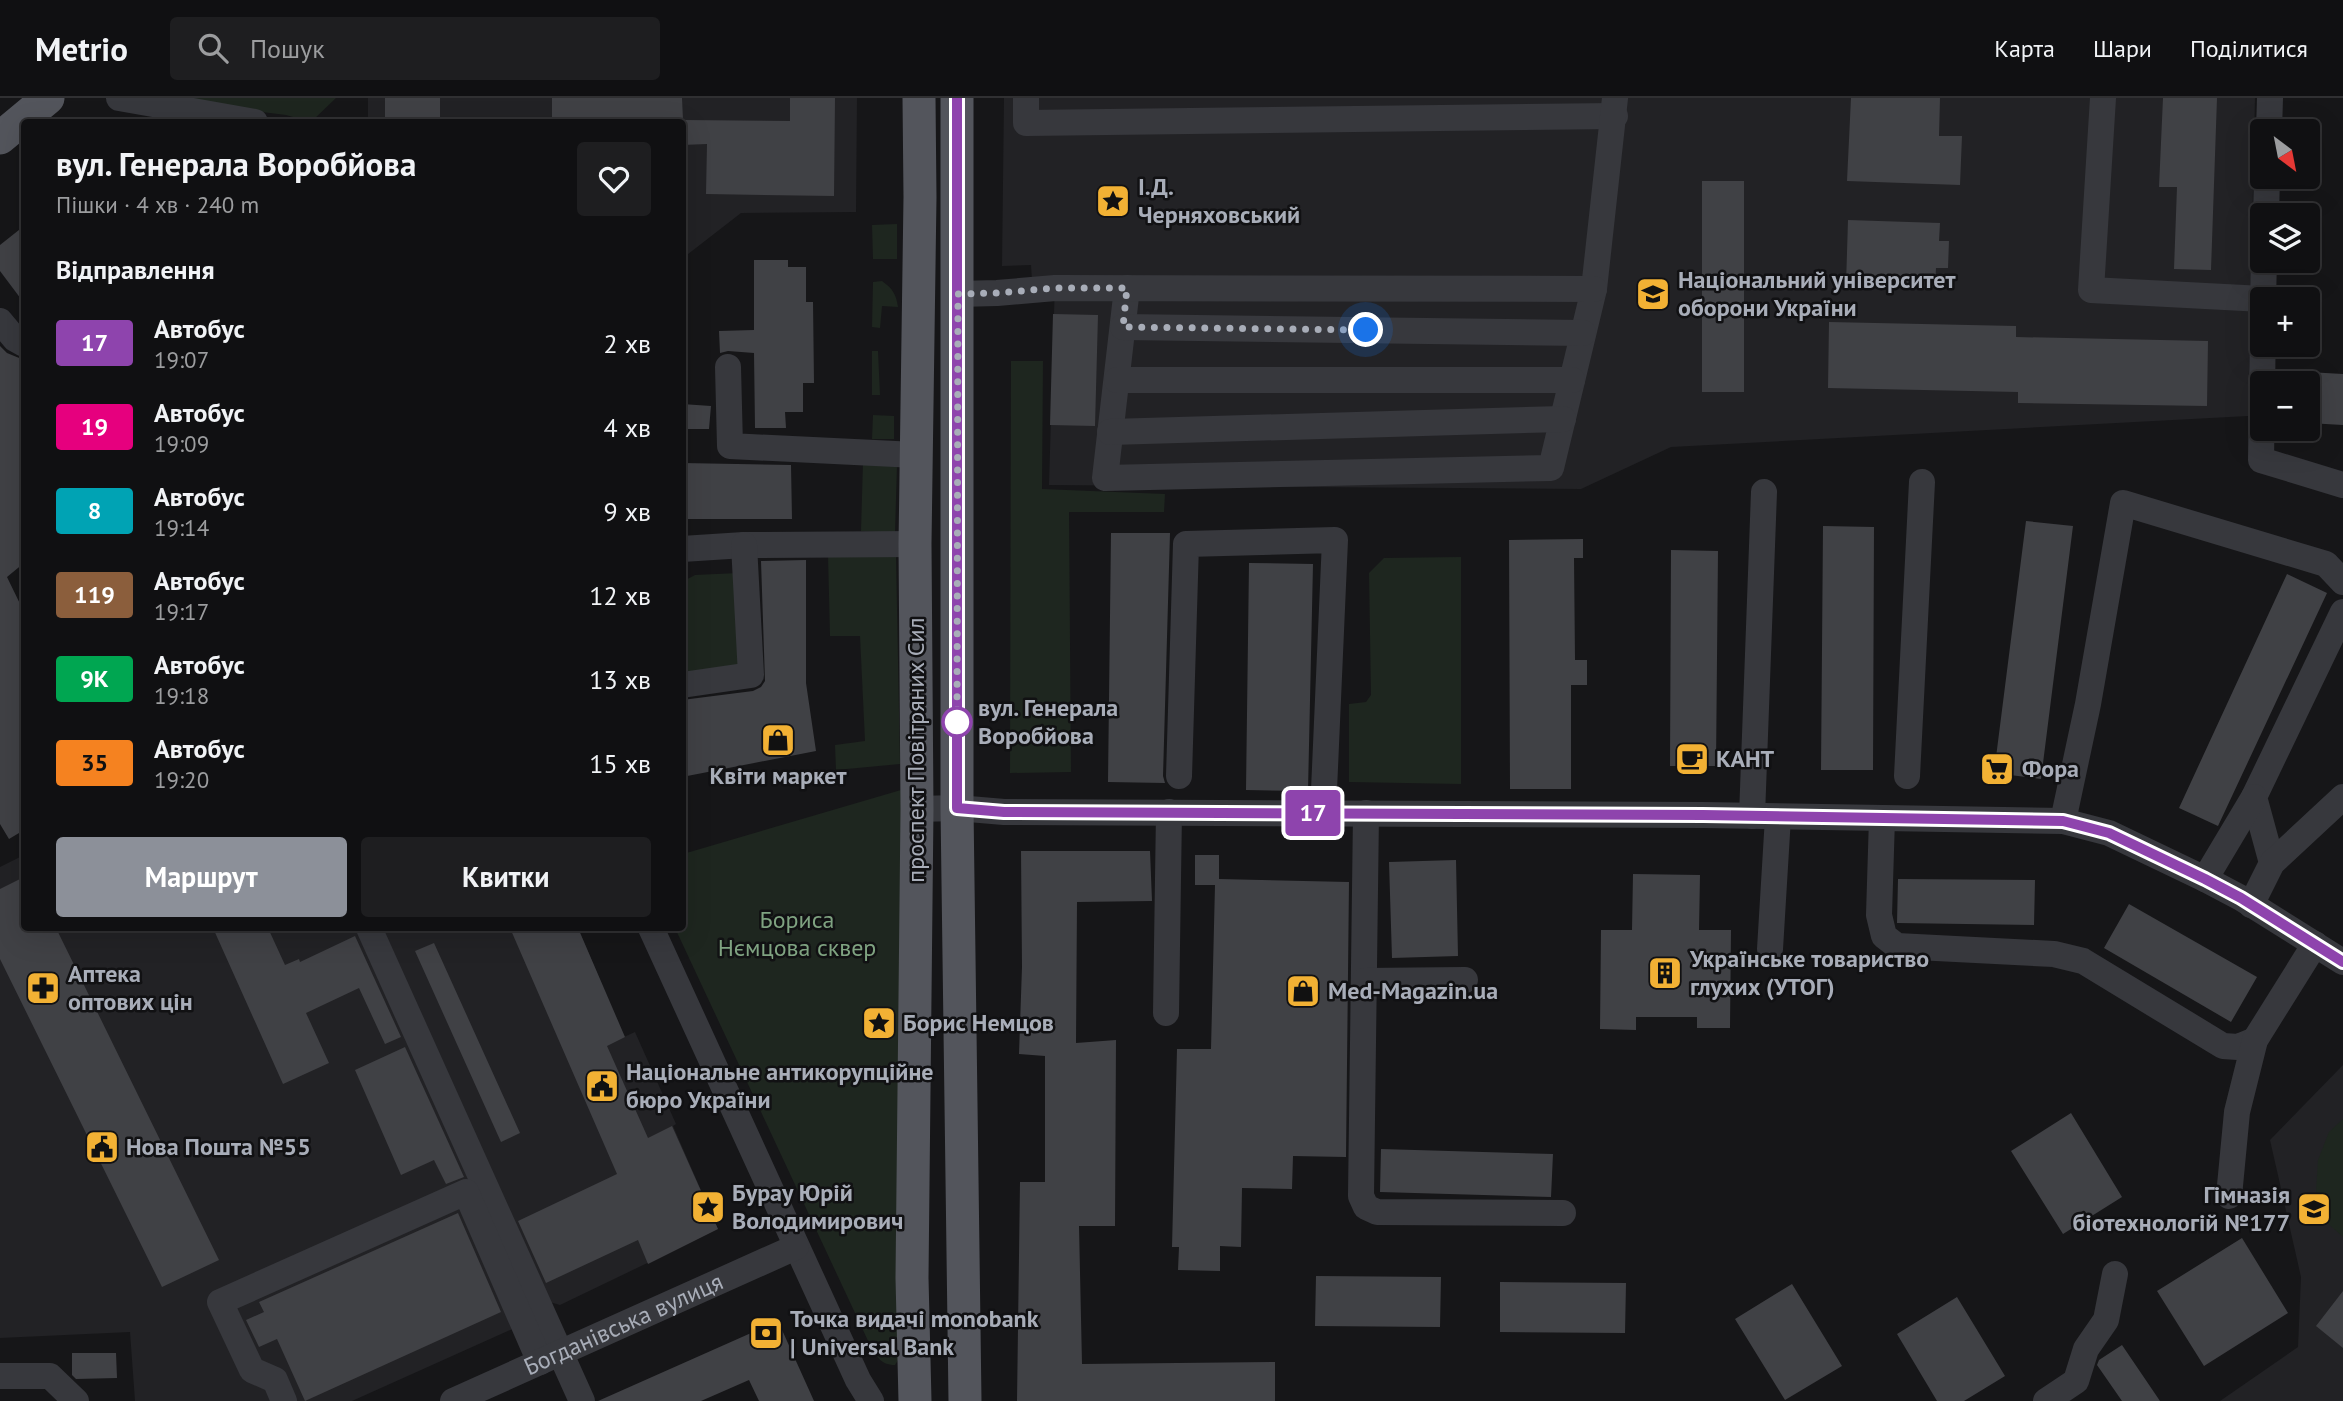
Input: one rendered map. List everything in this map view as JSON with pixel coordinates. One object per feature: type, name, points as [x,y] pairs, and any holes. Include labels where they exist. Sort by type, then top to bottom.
[{"type":"main road","points":[[23,119],[48,98]]},
{"type":"main road","name":"проспект Повітряних Сил","points":[[915,1401],[912,1278],[917,808],[915,544],[919,98]]},
{"type":"main road","name":"проспект Повітряних Сил","points":[[957,98],[957,808],[965,1401]]},
{"type":"main road","points":[[0,138],[21,120]]},
{"type":"street","points":[[119,98],[238,119]]},
{"type":"street","points":[[1026,98],[1026,123],[1615,107],[1594,289],[1551,468],[1105,478],[1127,288]]},
{"type":"street","points":[[2103,98],[2091,290],[2250,298]]},
{"type":"street","points":[[2269,119],[2270,98]]},
{"type":"street","points":[[958,294],[1055,288],[1594,289]]},
{"type":"street","points":[[1123,327],[1583,333]]},
{"type":"street","points":[[2262,357],[2261,460],[2343,485]]},
{"type":"street","points":[[727,367],[730,446],[916,455]]},
{"type":"street","points":[[1116,380],[1572,380]]},
{"type":"street","points":[[1110,432],[1563,419]]},
{"type":"street","points":[[1907,776],[1922,482]]},
{"type":"street","points":[[1764,492],[1765,817],[1770,949]]},
{"type":"street","points":[[2063,821],[2088,704],[2123,503],[2326,564],[2343,582]]},
{"type":"street","points":[[1180,776],[1186,544],[1335,540],[1322,813]]},
{"type":"street","points":[[686,549],[744,545],[915,544]]},
{"type":"street","points":[[686,684],[751,675],[744,545]]},
{"type":"street","points":[[2205,879],[2254,797],[2343,612]]},
{"type":"street","points":[[2254,797],[2272,863]]},
{"type":"street","points":[[2251,905],[2272,863],[2343,797]]},
{"type":"street","points":[[917,808],[1004,812],[2063,821],[2109,833],[2205,879],[2343,962]]},
{"type":"street","points":[[1166,1013],[1169,812]]},
{"type":"street","points":[[1366,813],[1361,1196],[1366,1207],[1377,1212],[1563,1213]]},
{"type":"street","points":[[1882,818],[1880,915],[1884,936],[1897,946],[2054,954],[2083,961],[2223,1046],[2238,1047],[2255,1040]]},
{"type":"street","points":[[370,931],[550,1357]]},
{"type":"street","points":[[652,931],[796,1247],[858,1380],[871,1401]]},
{"type":"street","points":[[2229,1196],[2237,1112],[2255,1040],[2315,944]]},
{"type":"street","points":[[1364,981],[1465,980]]},
{"type":"street","points":[[284,1401],[275,1380],[252,1370],[220,1302],[466,1192],[550,1357],[582,1401]]},
{"type":"street","name":"Богданівська вулиця","points":[[453,1401],[796,1247]]},
{"type":"street","points":[[2046,1401],[2076,1381],[2086,1349],[2106,1320],[2115,1274]]},
{"type":"street","points":[[0,1376],[50,1376],[76,1401]]},
{"type":"shaded area","points":[[368,98],[857,98],[856,212],[741,213],[686,256],[686,119],[368,119]]},
{"type":"shaded area","name":"Національний університет оборони України","points":[[1004,98],[2255,98],[2255,119],[2250,119],[2250,189],[2253,189],[2253,203],[2250,203],[2248,416],[1671,447],[1581,489],[1049,485],[1055,280],[1032,280],[1031,265],[1002,266]]},
{"type":"shaded area","points":[[21,856],[21,931],[579,931],[624,1037],[635,1032],[718,1229],[560,1305],[546,1301],[530,1321],[352,1401],[135,1401],[130,1332],[0,1338],[0,867]]},
{"type":"shaded area","name":"Гімназія біотехнологій №177","points":[[2343,1065],[2343,1401],[2220,1401],[2298,1347],[2301,1277],[2270,1140]]},
{"type":"green space","points":[[174,98],[336,98],[314,119],[171,101]]},
{"type":"green space","points":[[897,224],[897,259],[873,259],[872,225]]},
{"type":"green space","points":[[882,281],[893,292],[898,307],[882,306],[880,328],[872,327],[873,282]]},
{"type":"green space","points":[[872,351],[878,351],[880,395],[872,395]]},
{"type":"green space","points":[[1011,361],[1043,361],[1042,489],[1165,494],[1164,512],[1069,512],[1071,772],[1010,773]]},
{"type":"green space","points":[[873,415],[894,416],[894,439],[872,439]]},
{"type":"green space","points":[[863,462],[897,465],[895,533],[861,531]]},
{"type":"green space","points":[[828,555],[896,556],[900,764],[836,770],[835,745],[865,741],[860,636],[830,636]]},
{"type":"green space","points":[[1461,557],[1461,784],[1349,782],[1349,704],[1366,702],[1371,695],[1369,573],[1384,558]]},
{"type":"green space","points":[[738,573],[740,661],[734,669],[686,676],[686,580],[695,575]]},
{"type":"green space","name":"Бориса Нємцова сквер","points":[[901,790],[901,1355],[895,1365],[882,1362],[870,1345],[676,931],[686,931],[686,853]]},
{"type":"green space","points":[[2343,1119],[2343,1237],[2324,1220],[2316,1191],[2318,1160],[2329,1132]]},
{"type":"building","points":[[385,98],[440,98],[440,119],[385,119]]},
{"type":"building","points":[[552,98],[682,98],[683,119],[552,119]]},
{"type":"building","points":[[790,98],[835,98],[834,196],[706,194],[707,144],[686,145],[686,120],[790,121]]},
{"type":"building","points":[[1851,98],[1940,98],[1939,136],[1962,136],[1960,185],[1847,181]]},
{"type":"building","points":[[2163,98],[2217,98],[2211,270],[2174,269],[2177,187],[2159,187]]},
{"type":"building","points":[[1702,181],[1744,181],[1744,392],[1702,392]]},
{"type":"building","points":[[1848,220],[1940,223],[1939,241],[1949,241],[1948,268],[1936,268],[1935,287],[1846,285]]},
{"type":"building","points":[[21,228],[21,299],[0,271],[0,245]]},
{"type":"building","points":[[754,260],[788,260],[788,267],[806,267],[806,302],[813,302],[814,383],[803,383],[803,412],[785,412],[786,428],[755,428],[754,353],[720,353],[719,331],[754,330]]},
{"type":"building","points":[[1053,314],[1098,315],[1095,426],[1050,425]]},
{"type":"building","points":[[1829,322],[2016,326],[2016,337],[2208,341],[2207,406],[2018,403],[2018,392],[1828,388]]},
{"type":"building","points":[[0,346],[7,353],[21,359],[21,565],[7,577],[21,606],[21,832],[9,839],[0,824]]},
{"type":"building","points":[[2320,373],[2343,374],[2343,425],[2320,424]]},
{"type":"building","points":[[686,404],[711,406],[709,429],[686,429]]},
{"type":"building","points":[[686,463],[791,465],[792,519],[686,519]]},
{"type":"building","points":[[2026,521],[2073,526],[2041,779],[1994,773]]},
{"type":"building","points":[[1823,526],[1874,527],[1873,770],[1821,770]]},
{"type":"building","points":[[1111,533],[1170,533],[1163,776],[1165,783],[1108,782]]},
{"type":"building","points":[[1583,539],[1583,558],[1574,558],[1575,660],[1587,660],[1587,685],[1571,685],[1571,789],[1510,789],[1509,540]]},
{"type":"building","points":[[1671,550],[1718,551],[1716,766],[1670,766]]},
{"type":"building","points":[[806,560],[806,683],[816,751],[686,776],[686,699],[753,691],[765,681],[761,561]]},
{"type":"building","points":[[1249,563],[1313,564],[1308,791],[1246,790]]},
{"type":"building","points":[[2287,574],[2327,593],[2218,826],[2179,808]]},
{"type":"building","points":[[1021,851],[1150,851],[1152,901],[1077,902],[1076,1043],[1116,1040],[1115,1226],[1079,1226],[1082,1364],[1275,1362],[1275,1401],[1017,1401],[1020,1182],[1045,1182],[1045,1056],[1019,1054],[1022,967]]},
{"type":"building","points":[[1195,855],[1219,855],[1219,879],[1349,882],[1346,1157],[1293,1156],[1292,1189],[1242,1188],[1241,1247],[1220,1246],[1220,1271],[1178,1270],[1179,1247],[1172,1247],[1177,1049],[1211,1049],[1215,885],[1195,885]]},
{"type":"building","points":[[1456,860],[1458,956],[1392,958],[1389,862]]},
{"type":"building","name":"Українське товариство глухих (УТОГ)","points":[[1633,874],[1700,875],[1699,930],[1731,930],[1730,1028],[1697,1028],[1697,1017],[1636,1017],[1636,1030],[1600,1029],[1601,930],[1632,930]]},
{"type":"building","points":[[21,878],[21,931],[57,931],[219,1260],[162,1287],[0,959],[0,889]]},
{"type":"building","points":[[1898,879],[2035,880],[2034,925],[1897,923]]},
{"type":"building","points":[[2129,904],[2257,977],[2231,1022],[2104,948]]},
{"type":"building","points":[[214,931],[269,931],[285,965],[299,959],[300,962],[355,936],[401,1037],[385,1044],[359,988],[306,1013],[329,1063],[283,1084]]},
{"type":"building","name":"Національне антикорупційне бюро України","points":[[511,931],[579,931],[625,1037],[607,1046],[648,1138],[672,1126],[718,1229],[648,1264],[638,1240],[546,1283],[518,1221],[617,1174]]},
{"type":"building","points":[[434,943],[520,1133],[501,1142],[415,951]]},
{"type":"building","points":[[405,1047],[464,1177],[446,1184],[434,1160],[401,1175],[355,1070]]},
{"type":"building","points":[[2071,1113],[2122,1197],[2063,1234],[2011,1151]]},
{"type":"building","points":[[1381,1149],[1553,1154],[1551,1197],[1380,1192]]},
{"type":"building","points":[[458,1213],[501,1312],[305,1401],[277,1339],[259,1347],[246,1320],[264,1312],[259,1302]]},
{"type":"building","points":[[2242,1238],[2288,1313],[2204,1366],[2157,1291]]},
{"type":"building","points":[[1316,1276],[1441,1277],[1440,1327],[1315,1326]]},
{"type":"building","points":[[1500,1282],[1626,1283],[1625,1333],[1500,1332]]},
{"type":"building","points":[[1792,1284],[1842,1366],[1785,1400],[1735,1319]]},
{"type":"building","points":[[2343,1291],[2343,1348],[2316,1326]]},
{"type":"building","points":[[1957,1297],[2005,1376],[1964,1401],[1937,1401],[1897,1334]]},
{"type":"building","points":[[778,1321],[814,1401],[759,1401],[749,1380],[701,1401],[598,1401]]},
{"type":"building","points":[[2122,1345],[2160,1401],[2122,1401],[2097,1365],[2099,1360]]},
{"type":"building","points":[[72,1353],[116,1353],[117,1378],[76,1379],[72,1375]]},
{"type":"bus line","name":"17","points":[[957,98],[957,808],[1004,812],[1703,815],[2063,821],[2109,833],[2205,879],[2241,898],[2343,962]]},
{"type":"place","name":"І.Д. Черняховський","points":[[1113,201]]},
{"type":"place","name":"Національний університет оборони України","points":[[1653,294]]},
{"type":"place","name":"вул. Генерала Воробйова","points":[[957,722]]},
{"type":"place","name":"Квіти маркет","points":[[778,740]]},
{"type":"place","name":"КАНТ","points":[[1692,759]]},
{"type":"place","name":"Фора","points":[[1997,769]]},
{"type":"place","name":"Українське товариство глухих (УТОГ)","points":[[1665,973]]},
{"type":"place","name":"Аптека оптових цін","points":[[43,988]]},
{"type":"place","name":"Med-Magazin.ua","points":[[1303,991]]},
{"type":"place","name":"Борис Немцов","points":[[879,1023]]},
{"type":"place","name":"Національне антикорупційне бюро України","points":[[602,1086]]},
{"type":"place","name":"Нова Пошта №55","points":[[102,1147]]},
{"type":"place","name":"Бурау Юрій Володимирович","points":[[708,1207]]},
{"type":"place","name":"Гімназія біотехнологій №177","points":[[2314,1209]]},
{"type":"place","name":"Точка видачі monobank | Universal Bank","points":[[766,1333]]},
{"type":"route","points":[[957,722],[958,294],[1055,288],[1127,288],[1123,327],[1366,330]]}]
